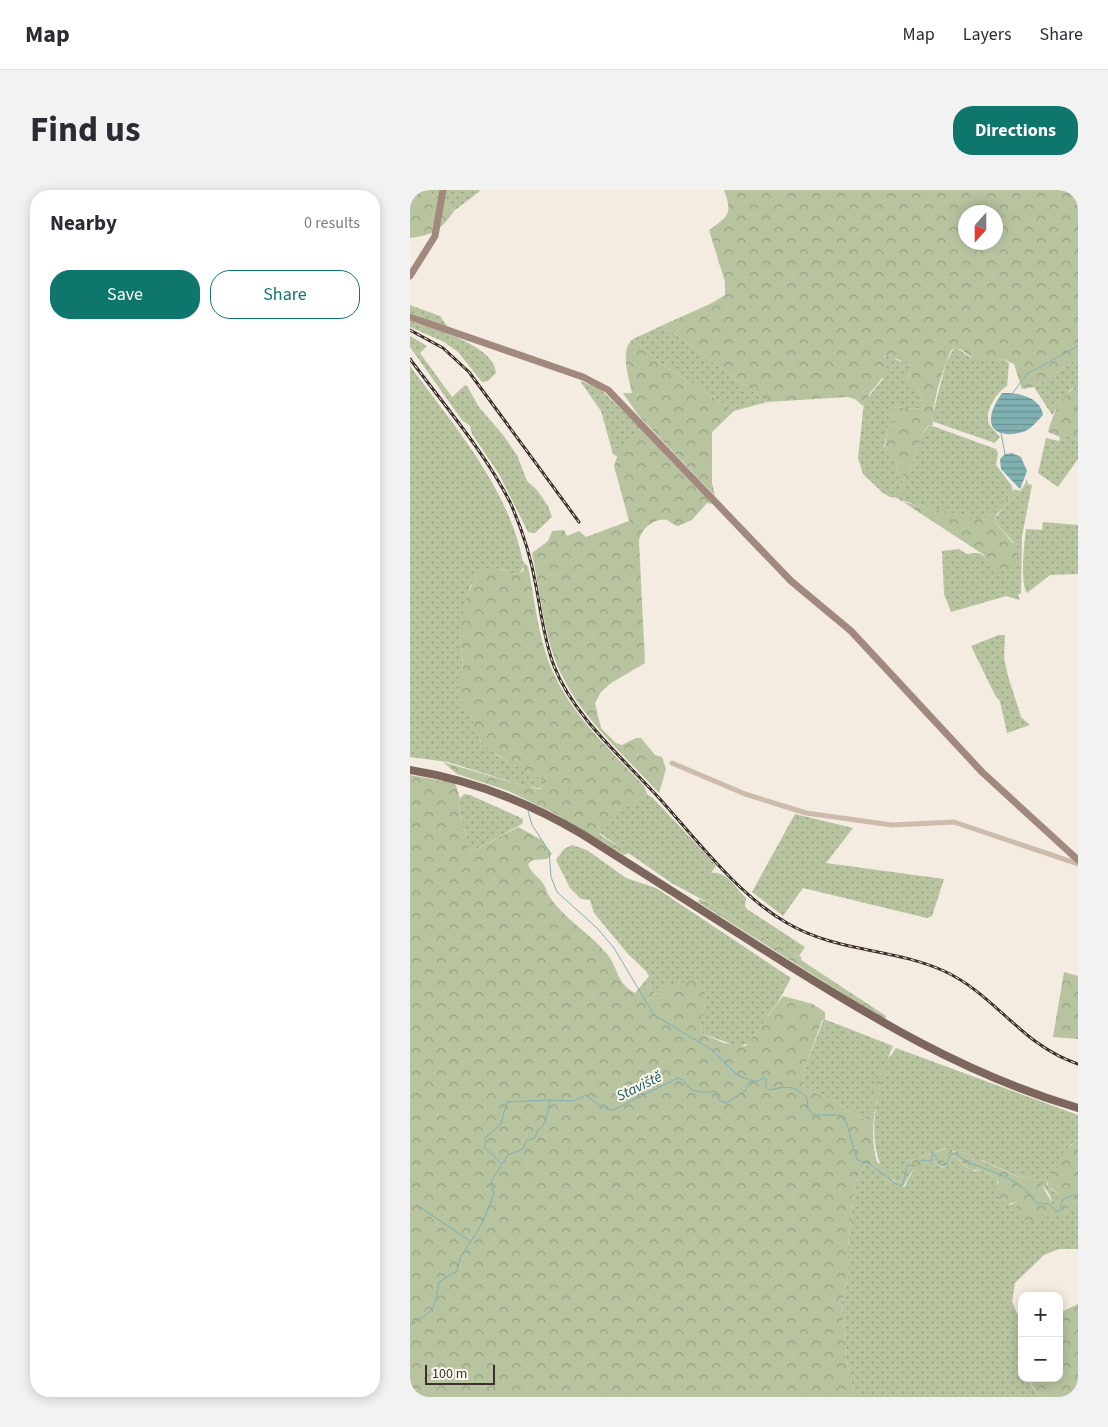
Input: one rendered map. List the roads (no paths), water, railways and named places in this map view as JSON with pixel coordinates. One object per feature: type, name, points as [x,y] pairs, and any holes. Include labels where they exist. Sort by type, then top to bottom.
[{"type":"main road","points":[[410,770],[472,783],[536,809],[582,834],[904,1036],[975,1071],[1022,1090],[1078,1108]]},
{"type":"street","points":[[410,276],[435,236],[442,208],[443,190]]},
{"type":"street","points":[[410,317],[583,377],[608,390],[791,581],[858,638],[982,772],[1078,860]]},
{"type":"street","points":[[672,763],[745,794],[806,813],[892,825],[954,822],[1078,864]]},
{"type":"water","points":[[1002,393],[1014,393],[1033,400],[1038,404],[1043,415],[1025,431],[1015,434],[998,432],[992,425],[991,416]]},
{"type":"water","points":[[1012,453],[1021,457],[1027,471],[1020,489],[1001,469],[1000,459],[1005,454]]},
{"type":"waterway","points":[[1012,394],[1027,374],[1078,346]]},
{"type":"waterway","points":[[1001,433],[1005,454]]},
{"type":"waterway","points":[[528,811],[532,825],[549,851],[551,877],[557,892],[597,928],[614,948],[654,1015],[712,1050],[736,1074],[749,1080]]},
{"type":"waterway","name":"Staviště","points":[[410,1325],[432,1309],[439,1282],[457,1271],[460,1258],[482,1224],[494,1194],[491,1184],[492,1180],[508,1155],[523,1149],[527,1140],[535,1138],[537,1131],[545,1121],[550,1100],[573,1101],[586,1095],[601,1107],[613,1110],[678,1078],[683,1080],[693,1090],[715,1091],[719,1100],[726,1103],[745,1091],[750,1081],[758,1081],[763,1078],[766,1079],[766,1087],[770,1090],[790,1088],[798,1091],[807,1098],[808,1108],[814,1115],[840,1115],[847,1124],[857,1160],[868,1163],[899,1186],[903,1184],[907,1165],[916,1166],[922,1160],[931,1161],[933,1152],[941,1165],[947,1164],[950,1156],[954,1153],[972,1164],[995,1172],[1018,1184],[1025,1189],[1036,1203],[1050,1204],[1056,1212],[1060,1210],[1063,1199],[1073,1195],[1078,1198]]},
{"type":"waterway","points":[[502,1164],[485,1148],[485,1138],[501,1124],[507,1102],[550,1100]]},
{"type":"waterway","points":[[417,1205],[470,1241]]},
{"type":"railway","points":[[410,330],[443,348],[469,372],[579,522]]},
{"type":"railway","points":[[410,359],[476,446],[510,502],[529,554],[548,646],[554,666],[563,685],[600,736],[659,798],[719,866],[752,898],[787,923],[825,940],[905,958],[944,971],[979,993],[1040,1045],[1058,1056],[1078,1064]]}]
